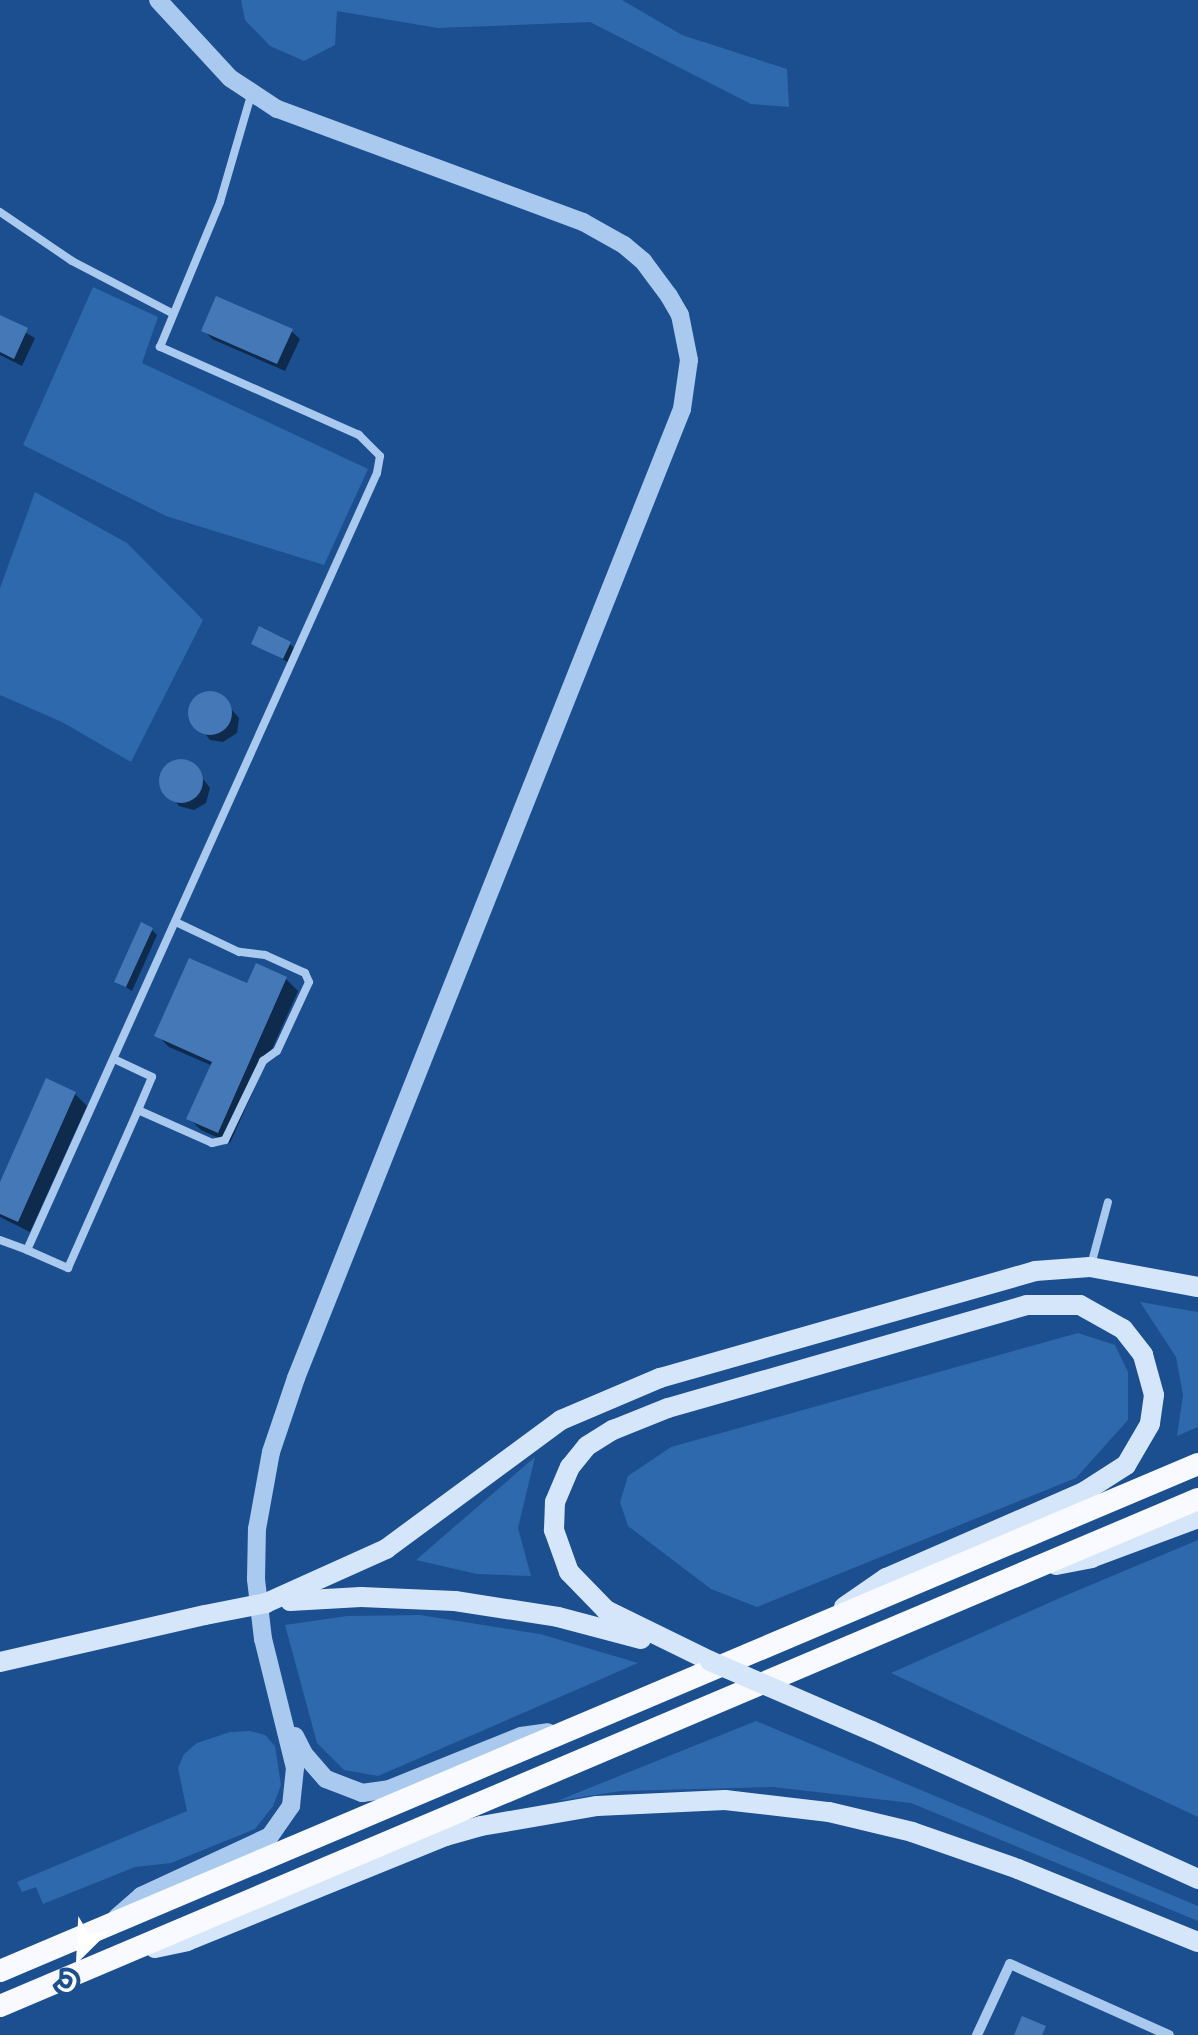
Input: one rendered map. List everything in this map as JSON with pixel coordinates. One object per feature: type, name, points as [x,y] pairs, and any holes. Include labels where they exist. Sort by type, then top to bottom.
[{"type":"highway","points":[[0,1971],[1198,1464]]},
{"type":"highway","points":[[0,2006],[1198,1498]]},
{"type":"main road","points":[[333,1588],[561,1420],[621,1391],[1008,1276],[1090,1266],[1198,1287]]},
{"type":"main road","points":[[642,1634],[592,1599],[569,1572],[557,1545],[553,1518],[557,1492],[570,1467],[599,1438],[697,1399],[1027,1305],[1080,1305],[1110,1318],[1136,1342],[1153,1382],[1154,1409],[1136,1452],[1116,1474],[886,1578],[817,1626]]},
{"type":"main road","points":[[1020,1572],[1091,1558],[1198,1518]]},
{"type":"main road","points":[[0,1662],[333,1588],[496,1606],[642,1634],[872,1731],[1198,1879]]},
{"type":"main road","points":[[118,1955],[187,1941],[446,1836],[481,1826],[597,1806],[725,1800],[829,1812],[912,1832],[1004,1864],[1198,1942]]},
{"type":"street","points":[[107,1925],[141,1896],[258,1843],[276,1830],[291,1806],[295,1782],[282,1709],[262,1639],[255,1554],[263,1488],[278,1428],[678,419],[689,360],[680,316],[657,277],[643,260],[606,233],[304,122],[251,95],[158,0]]},
{"type":"street","points":[[282,1709],[314,1768],[339,1787],[362,1793],[390,1789],[520,1736],[576,1728]]},
{"type":"street","points":[[977,2035],[1010,1964],[1169,2035]]},
{"type":"lane","points":[[27,1250],[178,923],[369,492],[380,456],[359,435],[160,346],[220,202],[251,95]]},
{"type":"lane","points":[[0,212],[72,262],[172,312]]},
{"type":"lane","points":[[138,1110],[212,1144],[225,1140],[263,1061],[277,1051],[309,982],[305,973],[265,955],[239,952],[178,923]]},
{"type":"lane","points":[[0,1240],[68,1268],[152,1077],[114,1060]]},
{"type":"lane","points":[[1090,1266],[1108,1202]]},
{"type":"shaded area","points":[[241,0],[622,0],[682,35],[787,69],[789,107],[751,104],[590,22],[438,28],[337,11],[335,45],[304,61],[270,46],[245,20]]},
{"type":"shaded area","points":[[93,287],[158,317],[142,363],[368,469],[324,565],[166,516],[23,445]]},
{"type":"shaded area","points":[[35,492],[127,543],[203,620],[131,762],[62,722],[0,695],[0,588]]},
{"type":"shaded area","points":[[1140,1302],[1198,1312],[1198,1427],[1177,1436],[1183,1395],[1176,1357]]},
{"type":"shaded area","points":[[1078,1333],[1115,1345],[1128,1372],[1128,1420],[1076,1478],[757,1607],[711,1589],[628,1526],[620,1502],[628,1476],[671,1447]]},
{"type":"shaded area","points":[[535,1457],[518,1528],[531,1576],[477,1574],[416,1560]]},
{"type":"shaded area","points":[[1198,1540],[1198,1817],[891,1673],[1062,1597]]},
{"type":"shaded area","points":[[420,1615],[540,1634],[638,1663],[378,1776],[344,1770],[317,1743],[285,1625],[347,1616]]},
{"type":"shaded area","points":[[756,1721],[1198,1906],[1198,1921],[911,1803],[773,1787],[621,1791],[557,1801]]},
{"type":"shaded area","points":[[230,1732],[265,1735],[275,1746],[281,1785],[273,1806],[255,1829],[171,1863],[135,1867],[43,1904],[36,1887],[22,1892],[17,1882],[187,1811],[178,1768],[184,1754],[197,1743]]},
{"type":"building","points":[[216,296],[293,329],[277,364],[201,331]]},
{"type":"building","points":[[0,315],[28,328],[14,359],[0,352]]},
{"type":"building","points":[[259,626],[291,642],[283,659],[251,644]]},
{"type":"building","points":[[210,691],[225,698],[232,713],[225,728],[210,735],[195,728],[188,713],[195,698]]},
{"type":"building","points":[[181,759],[196,766],[203,781],[196,796],[181,803],[166,796],[159,781],[166,766]]},
{"type":"building","points":[[141,922],[153,928],[126,987],[114,982]]},
{"type":"building","points":[[189,958],[247,983],[256,963],[287,977],[218,1133],[186,1119],[212,1062],[154,1036]]},
{"type":"building","points":[[46,1078],[76,1092],[18,1222],[0,1214],[0,1182]]},
{"type":"building","points":[[1022,2016],[1046,2026],[1042,2035],[1014,2035]]}]
